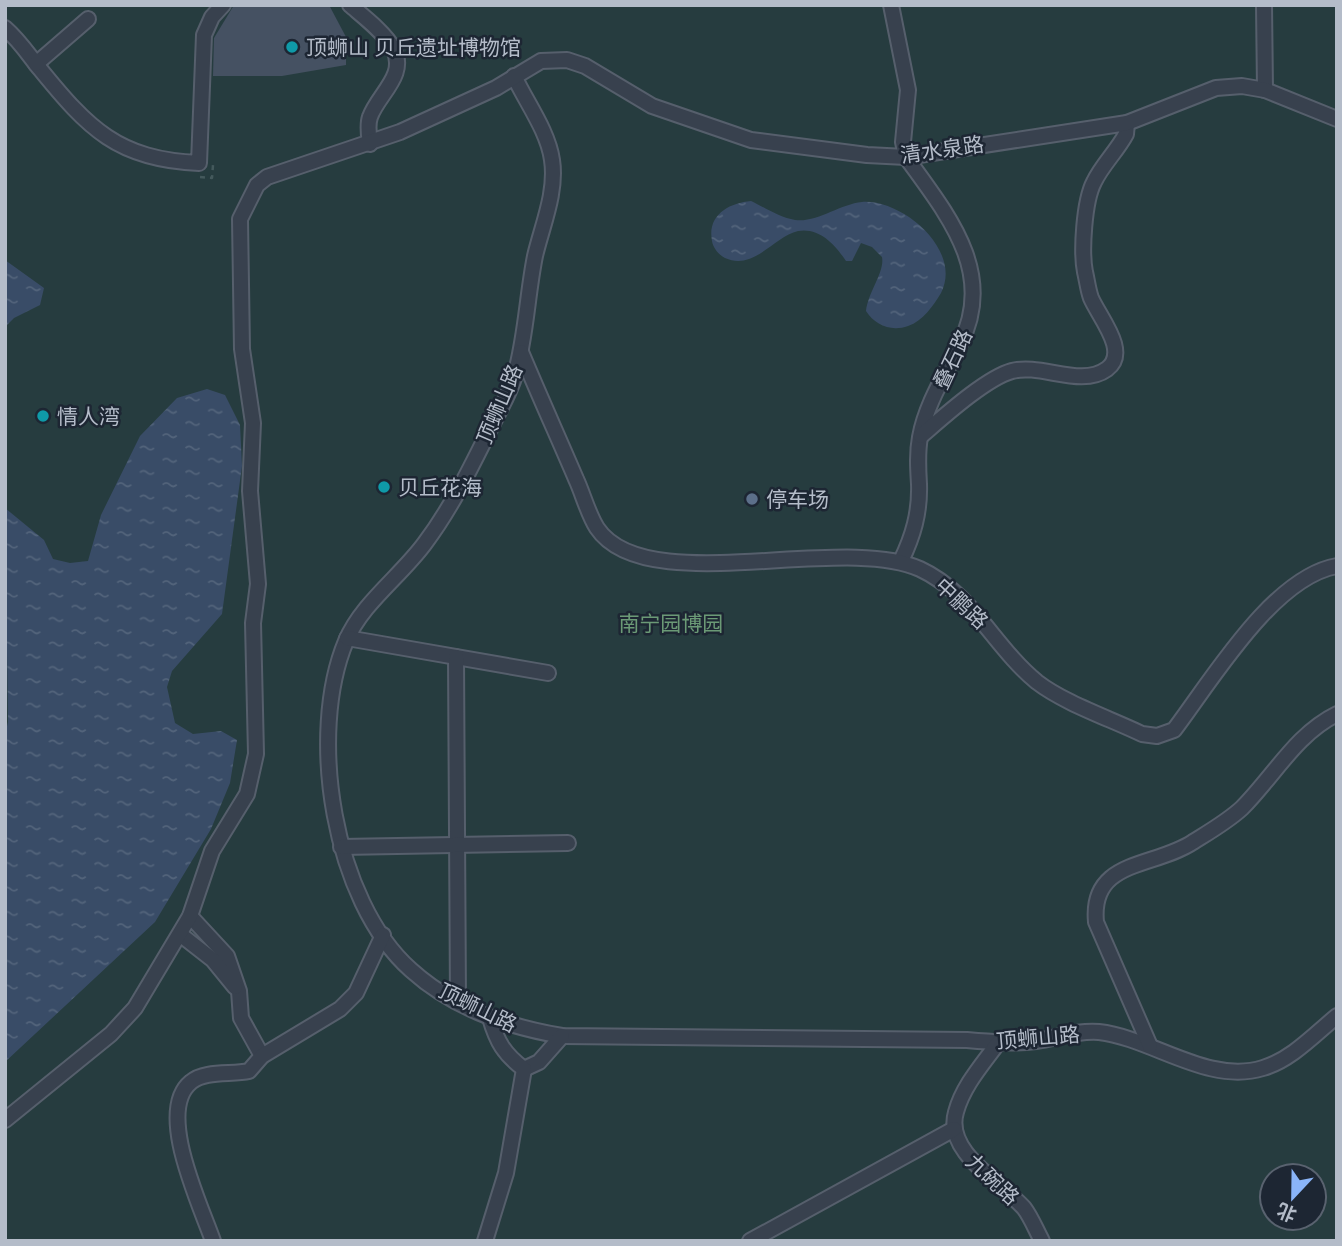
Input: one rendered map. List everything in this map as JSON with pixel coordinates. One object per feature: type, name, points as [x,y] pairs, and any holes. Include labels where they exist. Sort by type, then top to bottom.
[{"type":"street","points":[[5,28],[20,42],[77,114],[101,134],[136,153],[168,162],[199,163],[204,35],[212,17],[223,5]]},
{"type":"street","points":[[350,5],[392,46],[396,56],[397,69],[392,81],[369,118],[370,144]]},
{"type":"street","points":[[891,5],[908,90],[903,142],[906,157]]},
{"type":"street","points":[[1264,5],[1265,90]]},
{"type":"street","points":[[36,64],[88,19]]},
{"type":"street","name":"清水泉路","points":[[5,1119],[111,1034],[135,1009],[181,935],[212,851],[247,794],[256,754],[253,623],[258,558],[251,517],[253,423],[242,349],[240,219],[257,186],[267,177],[370,144],[449,110],[541,61],[567,60],[614,81],[652,106],[751,140],[811,150],[906,157],[1127,123],[1216,88],[1242,86],[1265,90],[1337,119]]},
{"type":"street","name":"顶蛳山路","points":[[514,76],[552,160],[550,198],[526,300],[521,352],[514,380],[460,488],[425,543],[359,620],[347,638],[331,690],[327,736],[330,793],[341,847],[362,899],[383,935],[410,970],[458,1002],[490,1018],[524,1030],[562,1036],[967,1040],[998,1043],[1096,1032],[1122,1036],[1216,1069],[1244,1072],[1265,1068],[1296,1049],[1337,1016]]},
{"type":"street","points":[[920,436],[987,385],[1012,371],[1027,369],[1094,374],[1105,371],[1112,364],[1116,355],[1114,343],[1090,296],[1084,268],[1085,228],[1092,186],[1126,134],[1127,123]]},
{"type":"street","name":"叠石路","points":[[901,561],[914,533],[918,513],[920,436],[925,417],[969,323],[974,292],[968,256],[958,232],[906,157]]},
{"type":"street","name":"中鹏路","points":[[521,352],[596,527],[620,549],[642,557],[676,562],[845,556],[901,561],[942,580],[960,595],[1039,683],[1142,734],[1157,736],[1174,730],[1272,602],[1306,576],[1337,566]]},
{"type":"street","points":[[347,638],[548,673]]},
{"type":"street","points":[[456,657],[458,1002]]},
{"type":"street","points":[[1150,1046],[1096,922],[1095,905],[1100,889],[1109,877],[1190,844],[1240,810],[1316,724],[1337,714]]},
{"type":"street","points":[[341,847],[457,842],[568,843]]},
{"type":"street","points":[[190,916],[227,956],[239,991],[246,1030],[262,1056]]},
{"type":"street","points":[[181,935],[213,960],[239,991]]},
{"type":"street","points":[[213,1241],[179,1141],[177,1114],[182,1095],[191,1082],[201,1077],[249,1070],[262,1056],[340,1009],[356,993],[383,935]]},
{"type":"street","points":[[490,1018],[497,1042],[506,1055],[524,1069]]},
{"type":"street","points":[[524,1069],[539,1062],[562,1036]]},
{"type":"street","name":"九碗路","points":[[998,1043],[967,1087],[955,1113],[954,1129],[963,1151],[1026,1210],[1042,1241]]},
{"type":"street","points":[[485,1241],[506,1173],[524,1069]]},
{"type":"street","points":[[750,1241],[954,1129]]},
{"type":"green space","name":"南宁园博园","points":[[5,5],[1337,5],[1337,1241],[5,1241]]},
{"type":"water","points":[[751,201],[778,215],[795,220],[812,219],[862,202],[878,203],[894,209],[925,230],[936,245],[944,260],[946,277],[941,293],[918,321],[902,328],[890,328],[874,320],[866,311],[882,263],[882,257],[872,247],[861,243],[852,261],[846,261],[832,244],[820,235],[798,231],[754,257],[735,261],[725,258],[713,244],[711,232],[716,217],[735,204]]},
{"type":"water","points":[[5,260],[44,288],[40,305],[14,318],[5,327]]},
{"type":"water","points":[[207,389],[225,395],[240,425],[242,466],[222,614],[172,671],[167,687],[175,723],[193,734],[221,731],[237,740],[230,783],[211,829],[155,922],[5,1062],[5,735],[8,722],[5,508],[44,540],[53,559],[70,563],[88,561],[101,515],[140,436],[177,398]]},
{"type":"building","points":[[234,5],[329,5],[346,37],[346,65],[282,76],[213,76],[214,38]]},
{"type":"place","name":"顶蛳山 贝丘遗址博物馆","points":[[292,47]]},
{"type":"place","name":"情人湾","points":[[43,416]]},
{"type":"place","name":"贝丘花海","points":[[384,487]]},
{"type":"place","name":"停车场","points":[[752,499]]}]
